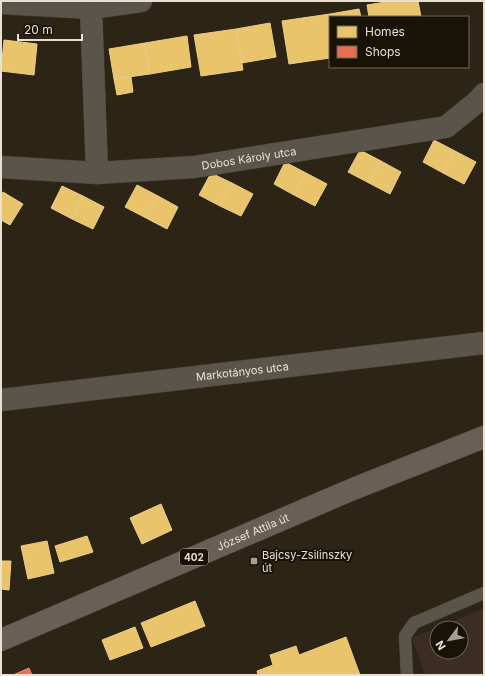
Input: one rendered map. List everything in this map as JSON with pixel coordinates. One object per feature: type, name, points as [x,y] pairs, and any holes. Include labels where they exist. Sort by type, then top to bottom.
[{"type":"main road","name":"József Attila út","points":[[1,640],[353,489],[484,437]]},
{"type":"street","points":[[1,3],[91,8],[141,1]]},
{"type":"street","points":[[91,8],[97,173]]},
{"type":"street","name":"Dobos Károly utca","points":[[1,167],[97,173],[194,167],[446,127],[478,101],[484,94]]},
{"type":"street","name":"Markotányos utca","points":[[1,400],[484,342]]},
{"type":"lane","points":[[404,674],[405,636],[414,623],[484,593]]},
{"type":"shaded area","points":[[484,608],[484,675],[425,675],[412,638],[429,631],[429,660],[469,660],[469,620],[455,620]]},
{"type":"building: Homes","points":[[392,1],[418,1],[421,16],[369,16],[367,5]]},
{"type":"building: Homes","points":[[359,9],[361,16],[330,16],[330,14]]},
{"type":"building: Homes","points":[[330,14],[329,58],[289,64],[282,21]]},
{"type":"building: Homes","points":[[270,23],[276,57],[242,63],[236,29]]},
{"type":"building: Homes","points":[[236,29],[243,70],[201,76],[194,35]]},
{"type":"building: Homes","points":[[187,36],[191,67],[150,74],[145,43]]},
{"type":"building: Homes","points":[[4,40],[37,44],[34,75],[1,71]]},
{"type":"building: Homes","points":[[145,43],[150,74],[114,79],[109,49]]},
{"type":"building: Homes","points":[[131,77],[133,92],[117,95],[114,79]]},
{"type":"building: Homes","points":[[434,140],[455,151],[443,173],[423,162]]},
{"type":"building: Homes","points":[[360,150],[381,161],[369,183],[348,172]]},
{"type":"building: Homes","points":[[455,151],[476,162],[464,184],[443,173]]},
{"type":"building: Homes","points":[[381,161],[401,172],[390,194],[369,183]]},
{"type":"building: Homes","points":[[285,162],[306,173],[294,195],[274,184]]},
{"type":"building: Homes","points":[[211,173],[232,183],[220,206],[199,195]]},
{"type":"building: Homes","points":[[306,173],[327,184],[315,206],[294,195]]},
{"type":"building: Homes","points":[[232,183],[253,194],[241,216],[220,206]]},
{"type":"building: Homes","points":[[137,185],[158,196],[146,218],[125,207]]},
{"type":"building: Homes","points":[[62,186],[83,196],[72,219],[51,208]]},
{"type":"building: Homes","points":[[3,192],[23,204],[10,225],[1,220],[1,195]]},
{"type":"building: Homes","points":[[83,196],[104,207],[93,229],[72,219]]},
{"type":"building: Homes","points":[[158,196],[178,207],[167,229],[146,218]]},
{"type":"building: Homes","points":[[161,504],[172,530],[142,544],[130,518]]},
{"type":"building: Homes","points":[[87,536],[93,552],[60,562],[55,546]]},
{"type":"building: Homes","points":[[47,541],[54,573],[28,579],[21,546]]},
{"type":"building: Homes","points":[[1,561],[11,561],[9,590],[1,589]]},
{"type":"building: Homes","points":[[195,601],[205,626],[151,647],[141,623]]},
{"type":"building: Homes","points":[[135,627],[143,648],[110,660],[102,640]]},
{"type":"building: Homes","points":[[346,637],[360,675],[258,675],[257,671],[273,665],[270,655],[296,646],[299,655]]},
{"type":"building: Shops","points":[[29,668],[32,675],[13,675]]},
{"type":"place","name":"Bajcsy-Zsilinszky út","points":[[254,561]]}]
